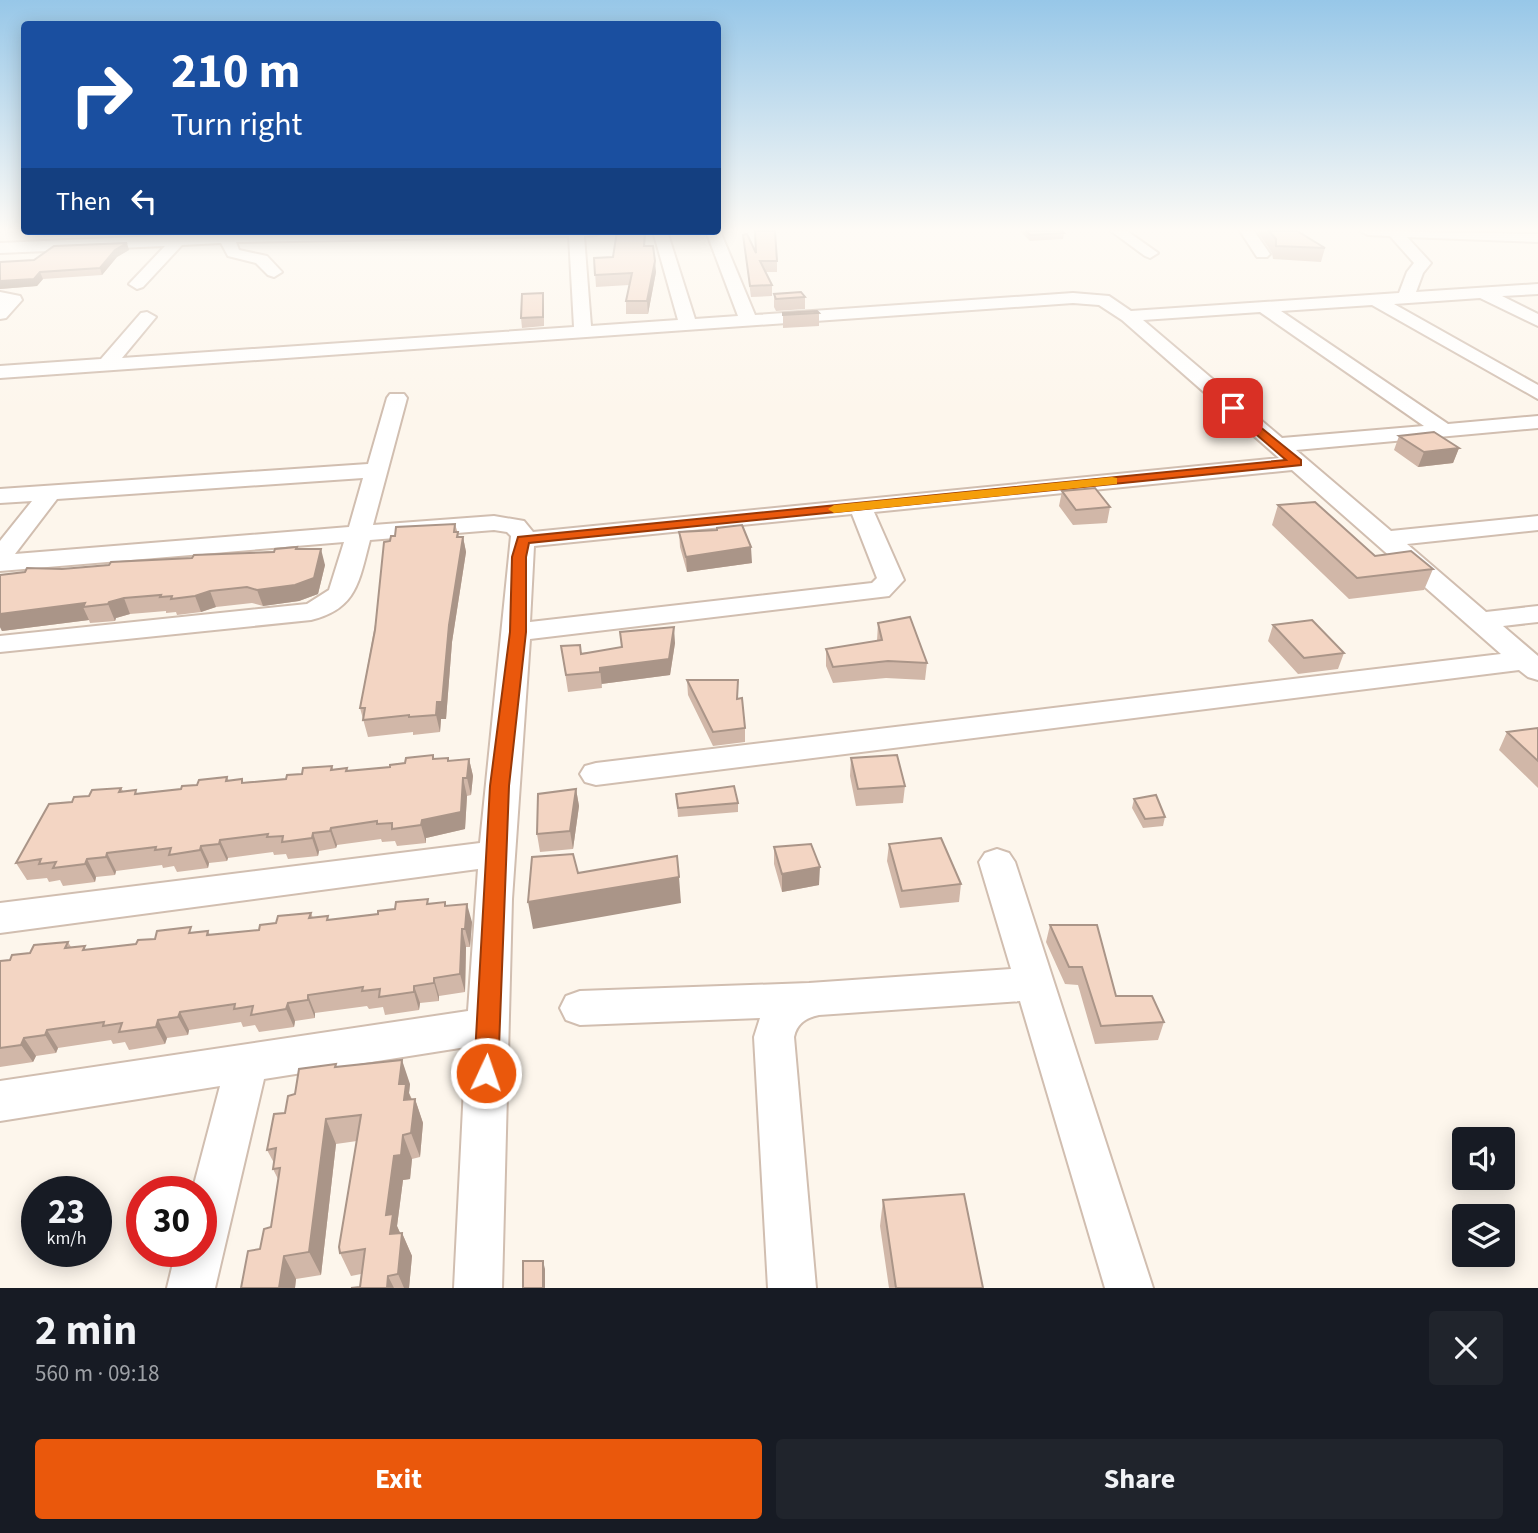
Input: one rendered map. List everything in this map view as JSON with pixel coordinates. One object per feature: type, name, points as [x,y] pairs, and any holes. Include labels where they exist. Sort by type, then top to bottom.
[{"type":"street","points":[[580,291],[583,333]]},
{"type":"street","points":[[678,291],[689,326]]},
{"type":"street","points":[[737,291],[749,321]]},
{"type":"street","points":[[1406,297],[1408,291]]},
{"type":"street","points":[[1128,316],[1509,291]]},
{"type":"street","points":[[1483,293],[1538,321]]},
{"type":"street","points":[[0,298],[14,300],[0,314]]},
{"type":"street","points":[[0,372],[1084,298],[1112,304],[1128,316],[1531,666]]},
{"type":"street","points":[[1375,300],[1538,393]]},
{"type":"street","points":[[1265,308],[1444,430]]},
{"type":"street","points":[[106,365],[147,317]]},
{"type":"street","points":[[0,644],[311,612],[327,607],[340,595],[397,398]]},
{"type":"street","points":[[1276,445],[1538,422]]},
{"type":"street","points":[[523,540],[1296,463]]},
{"type":"street","points":[[0,496],[376,470]]},
{"type":"street","points":[[0,557],[50,493]]},
{"type":"street","points":[[518,632],[880,590],[889,585],[891,580],[860,506]]},
{"type":"street","points":[[0,563],[494,523],[515,526],[523,535],[519,557],[518,632],[499,786],[478,1288]]},
{"type":"street","points":[[1385,540],[1538,523]]},
{"type":"street","points":[[1480,621],[1538,614]]},
{"type":"street","points":[[596,774],[1531,666]]},
{"type":"street","points":[[0,918],[496,854]]},
{"type":"street","points":[[997,862],[1129,1288]]},
{"type":"street","points":[[580,1008],[819,998],[1033,984]]},
{"type":"street","points":[[792,1288],[775,1026],[785,1010],[819,998]]},
{"type":"street","points":[[0,1101],[488,1027]]},
{"type":"street","points":[[217,1182],[247,1063]]},
{"type":"street","points":[[191,1288],[196,1267]]},
{"type":"building","points":[[628,291],[649,291],[647,301],[626,301]]},
{"type":"building","points":[[801,292],[805,297],[776,299],[774,294]]},
{"type":"building","points":[[543,293],[543,317],[521,318],[522,294]]},
{"type":"building","points":[[783,313],[819,313],[783,315]]},
{"type":"building","points":[[1434,432],[1459,448],[1424,452],[1399,436]]},
{"type":"building","points":[[1095,488],[1110,507],[1076,510],[1062,491]]},
{"type":"building","points":[[1315,502],[1375,556],[1411,551],[1433,569],[1357,578],[1278,505]]},
{"type":"building","points":[[455,524],[454,532],[458,532],[457,537],[463,537],[449,625],[442,702],[437,702],[436,715],[363,720],[365,708],[360,708],[375,630],[384,542],[395,536],[396,527]]},
{"type":"building","points":[[742,525],[751,547],[686,557],[679,532],[717,530]]},
{"type":"building","points":[[297,547],[296,549],[321,549],[314,578],[295,585],[257,590],[247,587],[210,591],[171,599],[172,596],[160,597],[161,595],[124,598],[108,604],[83,607],[85,603],[0,614],[0,575],[25,572],[27,568],[62,569],[109,565],[111,562],[192,558],[194,555],[274,552],[275,549]]},
{"type":"building","points":[[910,617],[927,663],[888,661],[833,667],[826,649],[882,640],[878,623]]},
{"type":"building","points":[[1312,620],[1344,653],[1304,658],[1273,625]]},
{"type":"building","points":[[674,627],[669,659],[600,668],[600,672],[566,675],[561,646],[580,645],[581,654],[622,647],[620,632]]},
{"type":"building","points":[[687,680],[738,680],[737,699],[742,698],[745,728],[713,732]]},
{"type":"building","points":[[1538,728],[1538,761],[1507,732]]},
{"type":"building","points":[[433,755],[433,759],[448,758],[448,761],[469,759],[467,778],[463,778],[461,812],[422,820],[421,825],[392,829],[392,823],[377,824],[377,821],[331,828],[330,831],[313,833],[312,838],[282,842],[283,836],[267,837],[268,834],[220,840],[219,844],[201,846],[200,850],[169,855],[171,848],[155,850],[156,847],[107,853],[106,857],[87,859],[85,864],[53,868],[56,862],[39,864],[41,859],[16,863],[49,804],[72,802],[74,797],[89,796],[92,790],[121,788],[119,792],[136,790],[135,794],[181,789],[182,786],[197,785],[199,780],[227,777],[226,781],[242,779],[242,783],[286,779],[287,775],[302,774],[303,768],[332,766],[331,770],[347,768],[346,771],[390,767],[405,763],[406,758]]},
{"type":"building","points":[[897,755],[905,786],[858,789],[851,758]]},
{"type":"building","points":[[734,786],[738,803],[678,808],[676,794]]},
{"type":"building","points":[[576,789],[570,831],[537,834],[538,794]]},
{"type":"building","points":[[1156,795],[1165,817],[1145,819],[1134,799]]},
{"type":"building","points":[[941,838],[961,884],[902,891],[889,844]]},
{"type":"building","points":[[811,844],[820,867],[782,874],[774,847]]},
{"type":"building","points":[[573,854],[578,873],[677,856],[679,877],[528,902],[532,857]]},
{"type":"building","points":[[428,899],[427,904],[467,904],[465,929],[462,929],[460,974],[434,978],[434,983],[414,986],[414,992],[379,997],[380,989],[362,991],[363,987],[308,995],[308,1000],[288,1003],[286,1009],[251,1015],[253,1006],[234,1009],[235,1004],[180,1012],[178,1017],[158,1020],[156,1027],[119,1032],[122,1023],[103,1026],[104,1022],[47,1030],[45,1035],[24,1038],[21,1045],[0,1048],[0,961],[10,960],[12,955],[30,953],[34,945],[68,942],[65,948],[85,946],[83,950],[136,944],[138,940],[155,939],[157,931],[191,927],[189,933],[208,931],[207,935],[259,930],[260,925],[276,923],[278,916],[311,913],[309,918],[328,916],[327,920],[378,914],[378,911],[395,909],[396,902]]},
{"type":"building","points":[[1050,925],[1097,925],[1116,996],[1152,996],[1164,1022],[1101,1026],[1082,967],[1069,967]]},
{"type":"building","points":[[402,1060],[399,1084],[406,1084],[404,1100],[415,1099],[411,1133],[403,1135],[401,1155],[394,1156],[386,1215],[393,1214],[390,1234],[402,1233],[398,1274],[388,1276],[387,1288],[351,1288],[360,1287],[365,1249],[340,1253],[361,1115],[326,1119],[309,1252],[284,1256],[279,1288],[241,1288],[248,1251],[260,1249],[264,1229],[271,1227],[280,1168],[273,1169],[276,1148],[267,1150],[274,1114],[285,1113],[288,1096],[295,1094],[299,1069]]},
{"type":"building","points":[[964,1194],[983,1288],[896,1288],[883,1200]]},
{"type":"building","points":[[523,1261],[543,1261],[543,1288],[523,1288]]},
{"type":"slow traffic","points":[[834,509],[1112,481]]},
{"type":"route","points":[[486,1073],[499,786],[518,632],[519,557],[523,540],[1296,463],[1233,408]]}]
